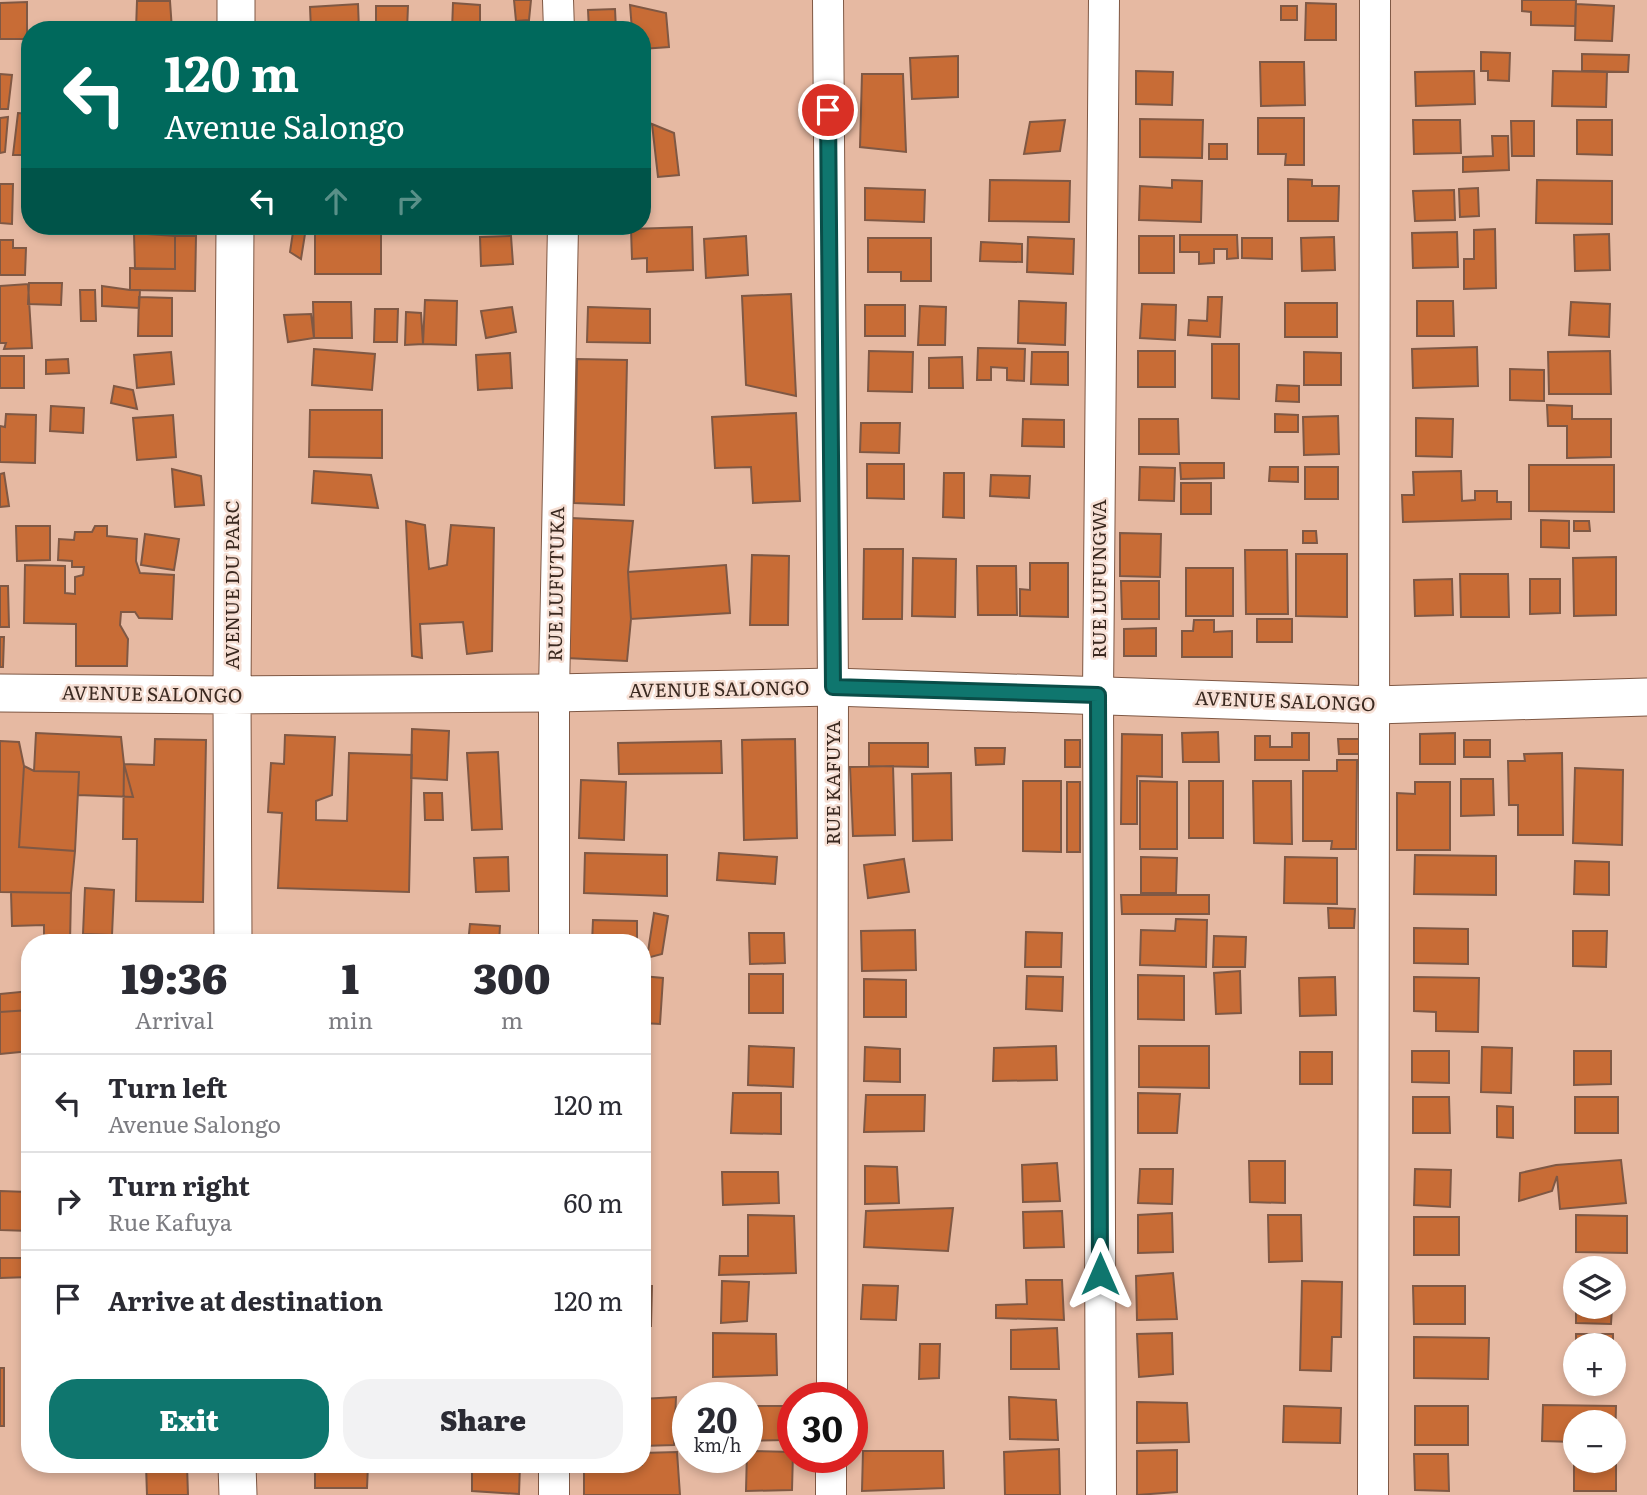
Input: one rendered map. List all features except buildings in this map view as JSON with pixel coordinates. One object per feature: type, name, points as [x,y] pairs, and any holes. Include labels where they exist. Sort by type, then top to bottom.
[{"type":"street","points":[[236,0],[236,21]]},
{"type":"street","points":[[558,0],[559,21]]},
{"type":"street","name":"RUE KAFUYA","points":[[828,0],[833,687],[832,1382]]},
{"type":"street","name":"RUE LUFUNGWA","points":[[1101,1495],[1098,695],[1104,0]]},
{"type":"street","points":[[1373,1495],[1375,0]]},
{"type":"street","name":"AVENUE DU PARC","points":[[233,934],[235,235]]},
{"type":"street","name":"RUE LUFUTUKA","points":[[554,934],[554,693],[563,235]]},
{"type":"street","name":"AVENUE SALONGO","points":[[0,693],[554,693],[833,687],[1376,705],[1647,697]]},
{"type":"street","points":[[237,1473],[238,1495]]},
{"type":"street","points":[[554,1473],[554,1495]]},
{"type":"street","points":[[831,1473],[831,1495]]},
{"type":"route","points":[[828,110],[833,687],[1098,695],[1100,1274]]}]
